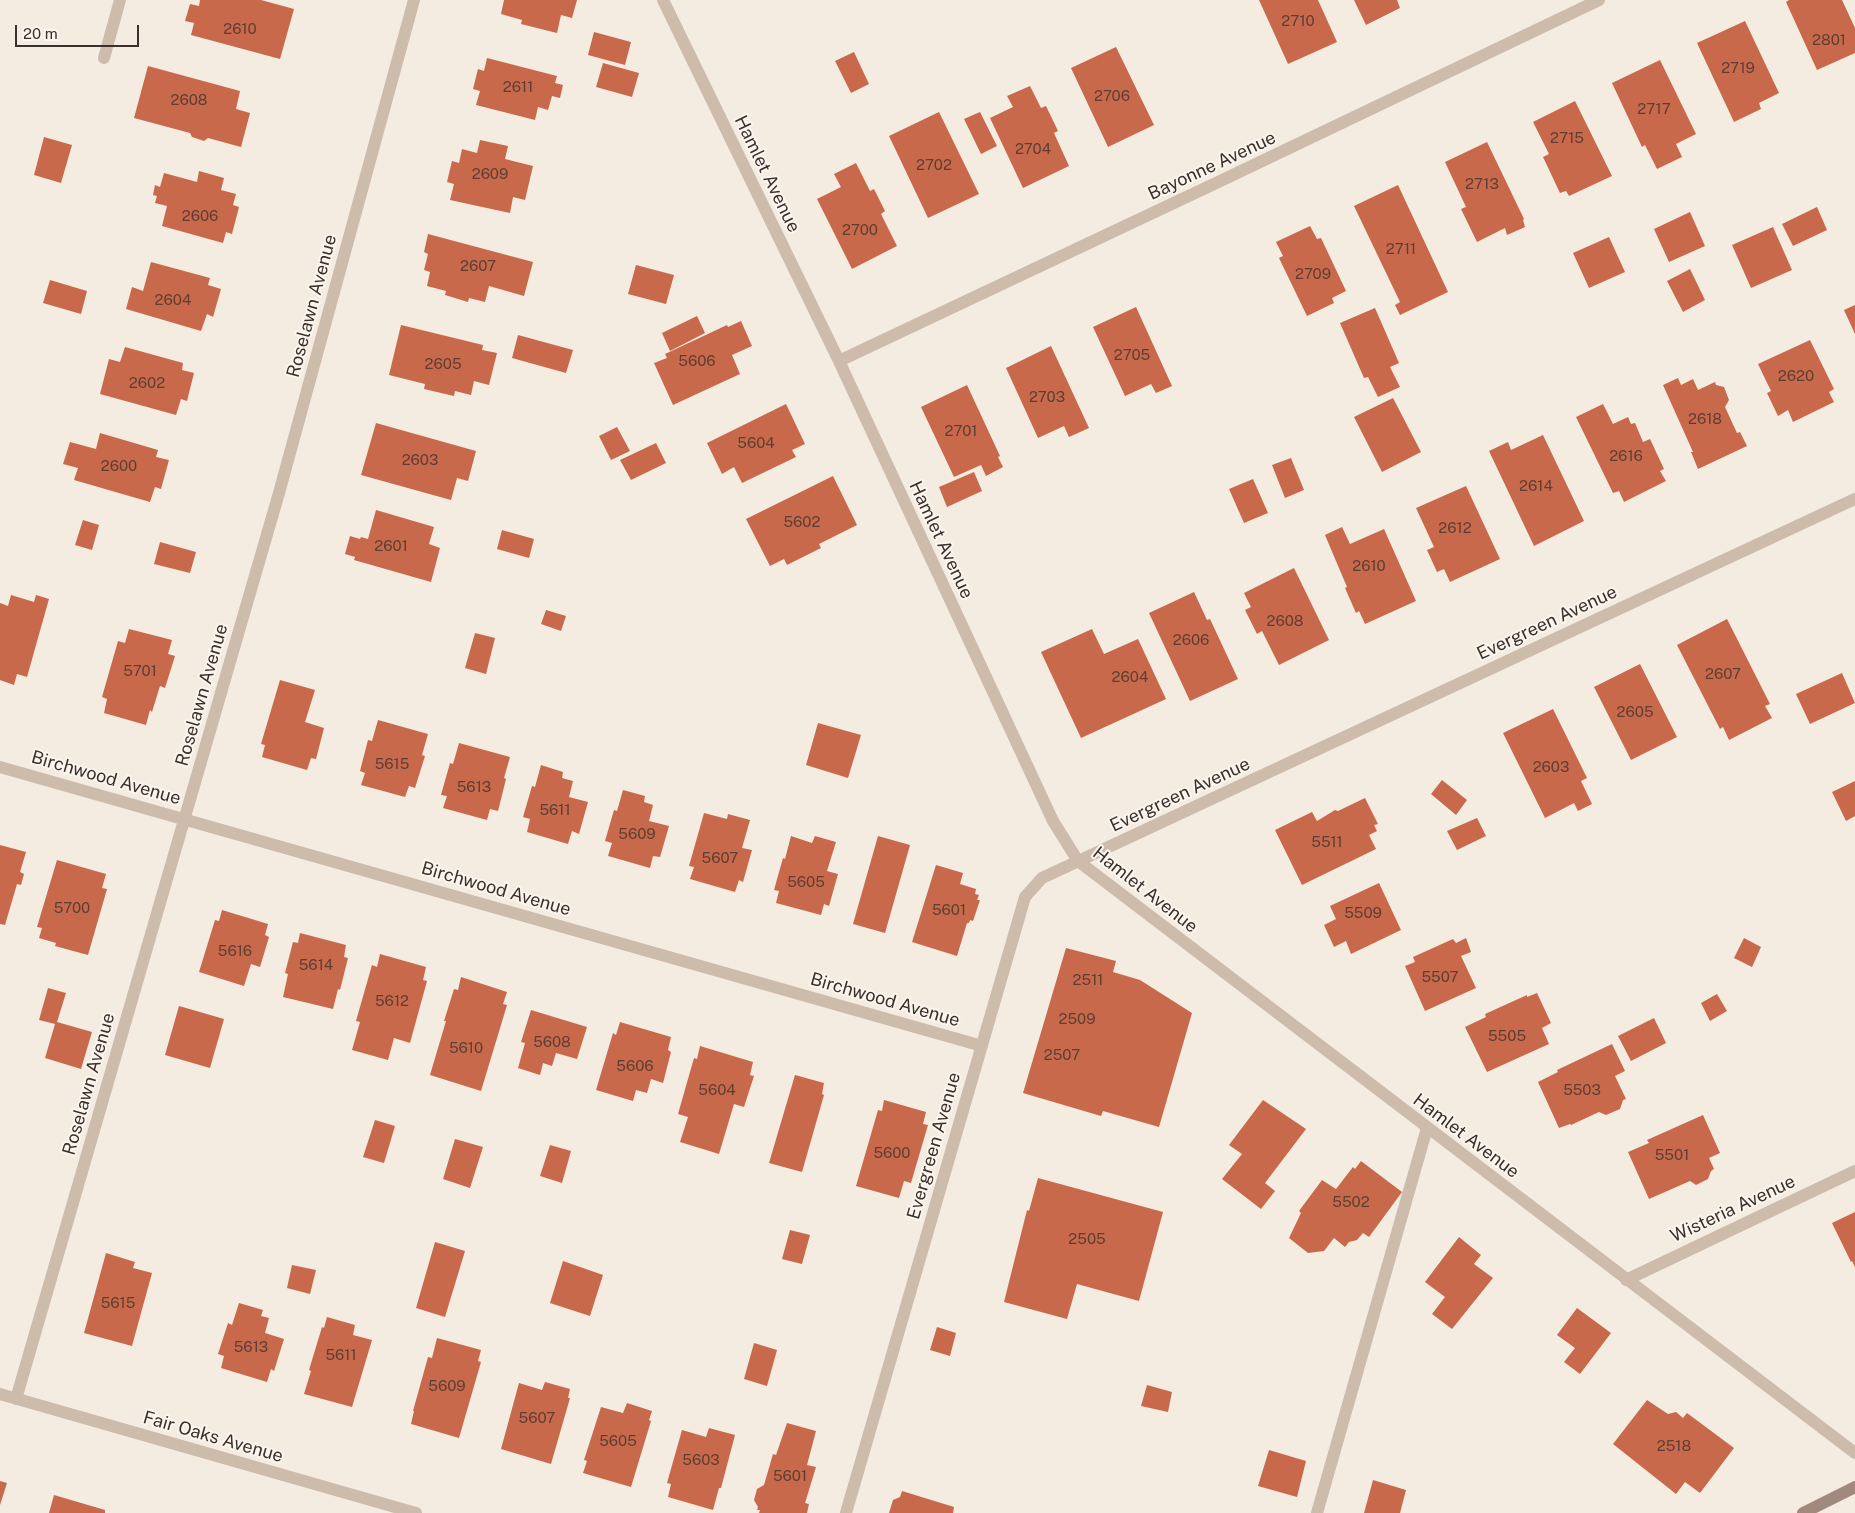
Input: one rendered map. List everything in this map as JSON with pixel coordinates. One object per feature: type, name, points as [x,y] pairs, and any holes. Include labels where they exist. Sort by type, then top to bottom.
[{"type":"street","points":[[104,58],[120,0]]},
{"type":"street","name":"Roselawn Avenue","points":[[16,1399],[279,494],[414,0]]},
{"type":"street","name":"Hamlet Avenue","points":[[663,0],[839,362],[1053,821],[1078,862],[1855,1453]]},
{"type":"street","name":"Bayonne Avenue","points":[[839,362],[1599,0]]},
{"type":"street","name":"Evergreen Avenue","points":[[846,1513],[1025,896],[1042,878],[1855,498]]},
{"type":"street","name":"Birchwood Avenue","points":[[0,766],[982,1046]]},
{"type":"street","points":[[1316,1513],[1427,1128]]},
{"type":"street","name":"Wisteria Avenue","points":[[1626,1280],[1855,1170]]},
{"type":"street","name":"Fair Oaks Avenue","points":[[0,1394],[416,1513]]},
{"type":"street","points":[[1803,1513],[1855,1487]]},
{"type":"building","points":[[200,0],[261,0],[294,9],[280,59],[191,35],[194,23],[185,21],[190,4],[199,6]]},
{"type":"building","points":[[504,0],[577,0],[572,18],[561,15],[557,33],[521,24],[522,20],[501,14]]},
{"type":"building","points":[[1259,0],[1318,0],[1337,42],[1288,64]]},
{"type":"building","points":[[1354,0],[1397,0],[1400,8],[1366,25]]},
{"type":"building","points":[[1789,0],[1842,0],[1855,28],[1855,53],[1817,70],[1786,2]]},
{"type":"building","points":[[1745,21],[1779,93],[1759,103],[1761,109],[1734,122],[1697,43]]},
{"type":"building","points":[[594,32],[631,42],[625,65],[588,55]]},
{"type":"building","points":[[1116,47],[1154,125],[1108,147],[1071,68]]},
{"type":"building","points":[[854,52],[869,84],[851,93],[835,61]]},
{"type":"building","points":[[487,58],[557,76],[555,83],[563,85],[560,98],[552,96],[548,110],[538,107],[535,120],[476,105],[480,91],[473,89],[478,69],[484,71]]},
{"type":"building","points":[[1660,60],[1696,134],[1676,144],[1682,157],[1657,169],[1645,145],[1642,147],[1612,83]]},
{"type":"building","points":[[603,63],[639,73],[632,97],[596,87]]},
{"type":"building","points":[[148,66],[240,91],[236,109],[250,113],[241,147],[208,138],[204,141],[192,137],[190,133],[134,118]]},
{"type":"building","points":[[1030,86],[1041,108],[1046,106],[1058,131],[1054,133],[1069,166],[1023,188],[990,118],[1013,107],[1007,96]]},
{"type":"building","points":[[1575,101],[1612,176],[1569,196],[1566,191],[1560,193],[1543,157],[1549,154],[1533,122]]},
{"type":"building","points":[[939,112],[979,194],[928,218],[889,136]]},
{"type":"building","points":[[980,112],[997,146],[981,154],[964,119]]},
{"type":"building","points":[[44,137],[72,145],[61,183],[34,175]]},
{"type":"building","points":[[480,140],[508,146],[505,159],[533,166],[525,200],[513,197],[510,213],[450,200],[454,184],[447,182],[452,161],[459,163],[462,149],[477,153]]},
{"type":"building","points":[[1487,142],[1524,219],[1525,227],[1507,235],[1505,228],[1477,242],[1461,209],[1466,207],[1445,162]]},
{"type":"building","points":[[856,163],[870,191],[874,189],[885,211],[881,214],[897,246],[852,269],[817,199],[841,187],[834,174]]},
{"type":"building","points":[[199,171],[224,178],[221,190],[236,194],[233,205],[239,207],[232,234],[226,232],[223,243],[162,226],[167,206],[155,203],[157,196],[153,195],[155,185],[160,187],[164,173],[197,182]]},
{"type":"building","points":[[1398,185],[1448,292],[1400,315],[1395,305],[1400,302],[1354,206]]},
{"type":"building","points":[[1817,207],[1827,230],[1793,246],[1782,224]]},
{"type":"building","points":[[1690,212],[1705,246],[1669,262],[1654,229]]},
{"type":"building","points":[[1310,226],[1317,239],[1321,238],[1346,291],[1332,298],[1334,303],[1307,316],[1279,258],[1283,256],[1276,242]]},
{"type":"building","points":[[1773,227],[1792,270],[1751,288],[1732,245]]},
{"type":"building","points":[[428,234],[533,262],[524,296],[489,286],[485,302],[469,298],[468,302],[445,295],[446,291],[427,286],[430,272],[424,270],[428,254],[424,252]]},
{"type":"building","points":[[1609,237],[1625,272],[1589,288],[1573,253]]},
{"type":"building","points":[[151,262],[210,278],[208,285],[221,289],[213,317],[207,314],[201,331],[126,309],[132,287],[143,291]]},
{"type":"building","points":[[636,265],[674,275],[666,304],[628,294]]},
{"type":"building","points":[[1690,269],[1705,300],[1683,312],[1667,281]]},
{"type":"building","points":[[50,280],[87,291],[81,314],[43,303]]},
{"type":"building","points":[[1855,305],[1855,334],[1844,310]]},
{"type":"building","points":[[1136,307],[1172,386],[1156,393],[1151,384],[1125,396],[1093,327]]},
{"type":"building","points":[[1375,308],[1399,363],[1390,367],[1400,387],[1378,397],[1368,377],[1364,378],[1340,323]]},
{"type":"building","points":[[697,316],[705,333],[670,351],[662,333]]},
{"type":"building","points":[[741,321],[752,346],[732,355],[740,374],[673,405],[654,363],[667,358],[665,354],[727,325],[728,327]]},
{"type":"building","points":[[401,325],[483,345],[482,350],[497,353],[489,385],[474,381],[471,395],[455,391],[454,396],[424,389],[425,384],[389,375]]},
{"type":"building","points":[[518,335],[573,350],[566,373],[512,358]]},
{"type":"building","points":[[1810,340],[1834,389],[1829,392],[1834,402],[1793,422],[1788,410],[1778,416],[1767,393],[1771,391],[1758,364]]},
{"type":"building","points":[[1051,346],[1089,428],[1069,437],[1064,426],[1038,438],[1006,368]]},
{"type":"building","points":[[125,347],[183,363],[182,370],[194,373],[187,401],[181,399],[176,415],[100,394],[109,359],[120,362]]},
{"type":"building","points":[[1678,378],[1681,385],[1693,379],[1698,390],[1715,382],[1716,385],[1724,387],[1729,400],[1725,407],[1737,433],[1740,432],[1747,446],[1698,469],[1691,452],[1693,452],[1663,385]]},
{"type":"building","points":[[967,385],[1000,456],[998,457],[1003,467],[986,476],[981,465],[954,477],[921,407]]},
{"type":"building","points":[[1393,398],[1421,452],[1382,472],[1354,417]]},
{"type":"building","points":[[786,404],[805,444],[792,450],[796,457],[742,483],[734,467],[722,474],[707,443]]},
{"type":"building","points":[[1603,404],[1613,424],[1628,417],[1631,424],[1635,423],[1643,442],[1650,439],[1664,469],[1660,471],[1666,481],[1624,502],[1619,491],[1613,493],[1576,417]]},
{"type":"building","points":[[376,423],[476,451],[468,481],[457,478],[451,500],[361,475]]},
{"type":"building","points":[[617,427],[630,451],[611,460],[599,436]]},
{"type":"building","points":[[100,433],[158,450],[156,457],[169,460],[161,489],[155,487],[150,502],[74,480],[78,468],[63,464],[70,442],[96,449]]},
{"type":"building","points":[[1543,435],[1584,521],[1534,546],[1489,451],[1508,442],[1511,450]]},
{"type":"building","points":[[656,443],[666,463],[631,480],[620,460]]},
{"type":"building","points":[[1291,458],[1304,490],[1285,498],[1272,465]]},
{"type":"building","points":[[974,472],[982,491],[947,507],[939,487]]},
{"type":"building","points":[[833,476],[857,525],[819,544],[821,548],[787,565],[784,559],[770,566],[746,519]]},
{"type":"building","points":[[1253,479],[1268,513],[1244,523],[1229,489]]},
{"type":"building","points":[[1466,486],[1500,559],[1450,582],[1444,569],[1437,572],[1427,550],[1434,547],[1416,508]]},
{"type":"building","points":[[376,510],[434,527],[429,544],[440,548],[431,582],[354,560],[355,557],[345,554],[350,536],[368,539]]},
{"type":"building","points":[[83,520],[99,525],[92,550],[75,545]]},
{"type":"building","points":[[1342,527],[1350,544],[1384,529],[1416,601],[1365,624],[1359,611],[1356,613],[1325,535]]},
{"type":"building","points":[[502,530],[534,539],[529,558],[497,549]]},
{"type":"building","points":[[160,542],[196,552],[190,573],[154,564]]},
{"type":"building","points":[[1294,568],[1329,640],[1279,665],[1262,631],[1257,634],[1245,610],[1251,607],[1244,593]]},
{"type":"building","points":[[1194,592],[1207,620],[1210,619],[1238,679],[1190,701],[1149,613]]},
{"type":"building","points":[[11,595],[34,602],[36,595],[49,599],[27,677],[17,674],[14,685],[0,680],[0,603],[8,606]]},
{"type":"building","points":[[546,610],[566,616],[561,631],[541,624]]},
{"type":"building","points":[[1727,619],[1770,704],[1765,706],[1772,718],[1729,740],[1723,727],[1720,729],[1677,645]]},
{"type":"building","points":[[129,629],[172,640],[168,654],[175,656],[165,688],[160,686],[146,725],[104,713],[107,699],[102,697],[118,641],[125,643]]},
{"type":"building","points":[[1092,629],[1104,654],[1138,639],[1166,699],[1081,738],[1041,652]]},
{"type":"building","points":[[475,633],[495,638],[486,674],[465,668]]},
{"type":"building","points":[[1640,664],[1677,737],[1631,760],[1594,687]]},
{"type":"building","points":[[1842,673],[1855,703],[1810,724],[1796,694]]},
{"type":"building","points":[[280,680],[315,690],[305,722],[324,728],[316,759],[311,758],[307,770],[262,757],[265,745],[261,744]]},
{"type":"building","points":[[1553,709],[1587,778],[1581,781],[1592,804],[1578,811],[1574,803],[1545,818],[1503,733]]},
{"type":"building","points":[[378,720],[428,734],[422,755],[425,756],[415,788],[409,786],[405,797],[361,785],[365,773],[360,771],[368,740],[372,741]]},
{"type":"building","points":[[818,723],[861,735],[848,778],[806,765]]},
{"type":"building","points":[[459,743],[510,757],[498,811],[490,809],[487,820],[443,808],[447,796],[441,795],[450,763],[453,764]]},
{"type":"building","points":[[541,765],[563,772],[562,778],[573,781],[569,797],[588,802],[579,834],[572,831],[568,844],[527,832],[530,819],[523,817],[532,786],[535,787]]},
{"type":"building","points":[[1442,780],[1467,800],[1456,815],[1431,794]]},
{"type":"building","points":[[1855,781],[1855,816],[1846,821],[1832,792]]},
{"type":"building","points":[[623,790],[645,796],[644,802],[653,805],[649,821],[669,826],[660,857],[653,856],[650,868],[608,856],[612,843],[605,841],[614,810],[617,811]]},
{"type":"building","points":[[1365,798],[1378,824],[1374,825],[1377,831],[1369,835],[1376,849],[1302,885],[1275,830],[1312,812],[1317,821],[1335,810],[1338,811]]},
{"type":"building","points":[[704,813],[727,819],[728,814],[750,820],[742,848],[752,850],[743,882],[739,880],[735,892],[690,879],[694,867],[689,866]]},
{"type":"building","points":[[1477,818],[1486,836],[1457,850],[1447,831]]},
{"type":"building","points":[[791,836],[812,843],[815,836],[836,842],[827,871],[838,874],[829,906],[824,904],[821,915],[776,903],[779,891],[774,890]]},
{"type":"building","points":[[878,836],[910,845],[885,933],[853,924]]},
{"type":"building","points":[[0,845],[26,852],[20,872],[24,874],[21,885],[17,884],[5,925],[0,924]]},
{"type":"building","points":[[57,860],[106,874],[102,888],[107,889],[88,955],[55,946],[56,943],[39,938],[42,928],[37,927]]},
{"type":"building","points":[[936,865],[963,873],[960,884],[976,889],[975,894],[979,895],[977,900],[980,900],[973,921],[970,920],[967,923],[957,956],[912,942]]},
{"type":"building","points":[[1379,883],[1401,930],[1351,954],[1346,941],[1334,947],[1324,925],[1336,919],[1330,906]]},
{"type":"building","points":[[222,910],[268,924],[265,935],[269,937],[260,967],[251,964],[244,986],[199,972],[215,920],[219,921]]},
{"type":"building","points":[[300,933],[346,945],[344,957],[348,958],[333,1009],[283,997],[288,974],[285,973],[293,942],[298,943]]},
{"type":"building","points":[[1466,938],[1471,952],[1461,956],[1476,988],[1425,1011],[1405,966],[1415,962],[1413,957],[1453,939],[1456,943]]},
{"type":"building","points":[[1744,938],[1761,947],[1752,967],[1734,958]]},
{"type":"building","points":[[1066,948],[1116,961],[1113,972],[1140,980],[1192,1013],[1159,1127],[1103,1111],[1101,1116],[1023,1093]]},
{"type":"building","points":[[380,954],[426,967],[423,980],[427,981],[410,1043],[394,1038],[388,1060],[352,1050],[360,1022],[356,1021],[372,965],[377,967]]},
{"type":"building","points":[[461,977],[507,992],[503,1004],[507,1005],[481,1091],[430,1075],[454,989],[458,990]]},
{"type":"building","points":[[48,988],[66,993],[57,1022],[92,1032],[81,1069],[45,1058],[55,1024],[39,1020]]},
{"type":"building","points":[[1537,993],[1551,1023],[1542,1028],[1549,1044],[1487,1072],[1465,1027],[1486,1017],[1485,1014],[1527,995],[1527,997]]},
{"type":"building","points":[[1717,994],[1727,1011],[1710,1021],[1701,1003]]},
{"type":"building","points":[[179,1006],[224,1019],[210,1068],[165,1055]]},
{"type":"building","points":[[531,1010],[587,1027],[577,1059],[556,1053],[552,1066],[543,1063],[540,1075],[518,1068],[525,1043],[521,1042]]},
{"type":"building","points":[[1654,1018],[1666,1043],[1631,1061],[1618,1036]]},
{"type":"building","points":[[620,1022],[671,1037],[668,1050],[671,1052],[663,1083],[651,1079],[647,1093],[636,1090],[633,1101],[596,1090],[613,1033],[616,1035]]},
{"type":"building","points":[[1612,1044],[1625,1071],[1615,1076],[1626,1099],[1623,1100],[1620,1109],[1606,1115],[1599,1112],[1571,1125],[1559,1128],[1538,1082],[1558,1072],[1557,1070]]},
{"type":"building","points":[[700,1046],[753,1062],[750,1075],[754,1076],[744,1107],[734,1104],[719,1154],[680,1142],[688,1117],[678,1114],[694,1058],[697,1059]]},
{"type":"building","points":[[795,1075],[824,1083],[822,1094],[824,1095],[802,1172],[769,1163]]},
{"type":"building","points":[[884,1100],[926,1112],[923,1124],[928,1125],[911,1183],[904,1181],[899,1198],[856,1186],[878,1110],[882,1111]]},
{"type":"building","points":[[1263,1100],[1306,1129],[1265,1183],[1275,1191],[1261,1209],[1222,1179],[1242,1154],[1229,1145]]},
{"type":"building","points":[[1703,1115],[1720,1153],[1709,1158],[1714,1169],[1711,1171],[1708,1179],[1696,1185],[1690,1181],[1649,1199],[1628,1152],[1649,1143],[1647,1140]]},
{"type":"building","points":[[375,1120],[395,1126],[384,1163],[363,1157]]},
{"type":"building","points":[[455,1139],[483,1147],[470,1188],[443,1179]]},
{"type":"building","points":[[550,1145],[571,1151],[562,1183],[540,1176]]},
{"type":"building","points":[[1361,1161],[1402,1192],[1369,1237],[1363,1233],[1357,1240],[1349,1242],[1345,1247],[1334,1238],[1324,1251],[1308,1253],[1289,1238],[1301,1213],[1299,1211],[1322,1180],[1336,1189],[1353,1167],[1355,1169]]},
{"type":"building","points":[[1038,1178],[1163,1212],[1139,1301],[1077,1284],[1067,1319],[1004,1302],[1027,1210],[1029,1211]]},
{"type":"building","points":[[1855,1212],[1855,1267],[1832,1223]]},
{"type":"building","points":[[790,1230],[810,1235],[802,1264],[782,1259]]},
{"type":"building","points":[[1459,1237],[1481,1255],[1474,1264],[1493,1278],[1452,1329],[1432,1314],[1445,1297],[1425,1282]]},
{"type":"building","points":[[435,1242],[465,1251],[445,1317],[416,1308]]},
{"type":"building","points":[[106,1253],[135,1262],[133,1268],[152,1273],[132,1346],[84,1333]]},
{"type":"building","points":[[563,1261],[603,1275],[590,1316],[550,1303]]},
{"type":"building","points":[[292,1265],[316,1270],[310,1294],[287,1288]]},
{"type":"building","points":[[239,1303],[263,1310],[261,1316],[269,1318],[265,1333],[284,1339],[274,1371],[271,1369],[267,1382],[221,1368],[224,1356],[218,1354],[228,1323],[232,1325]]},
{"type":"building","points":[[1577,1308],[1611,1333],[1580,1374],[1564,1362],[1575,1348],[1557,1335]]},
{"type":"building","points":[[327,1317],[355,1325],[353,1335],[372,1340],[352,1407],[304,1394],[311,1371],[309,1370],[322,1327],[324,1328]]},
{"type":"building","points":[[937,1327],[956,1333],[950,1356],[930,1350]]},
{"type":"building","points":[[437,1338],[481,1350],[478,1361],[481,1362],[459,1438],[411,1424],[428,1357],[432,1358]]},
{"type":"building","points":[[754,1343],[777,1350],[767,1386],[744,1379]]},
{"type":"building","points":[[545,1382],[570,1389],[568,1398],[570,1398],[551,1464],[501,1449],[519,1383],[542,1390]]},
{"type":"building","points":[[1147,1385],[1172,1392],[1168,1412],[1141,1406]]},
{"type":"building","points":[[1647,1400],[1668,1414],[1676,1412],[1683,1418],[1687,1413],[1734,1448],[1700,1493],[1685,1482],[1676,1494],[1613,1444]]},
{"type":"building","points":[[627,1403],[652,1411],[649,1420],[651,1421],[631,1487],[583,1473],[587,1461],[584,1460],[601,1407],[623,1413]]},
{"type":"building","points":[[787,1423],[816,1431],[807,1465],[816,1467],[805,1503],[809,1504],[807,1513],[759,1513],[760,1510],[757,1510],[758,1507],[754,1500],[757,1489],[764,1485],[773,1454],[776,1455]]},
{"type":"building","points":[[709,1428],[735,1435],[713,1510],[668,1497],[671,1484],[667,1483],[682,1430],[706,1437]]},
{"type":"building","points":[[1269,1450],[1306,1461],[1297,1497],[1258,1486]]},
{"type":"building","points":[[1373,1480],[1406,1490],[1400,1513],[1364,1513]]},
{"type":"building","points":[[0,1481],[7,1483],[0,1505]]},
{"type":"building","points":[[902,1491],[954,1507],[953,1513],[889,1513],[893,1500],[900,1497]]},
{"type":"building","points":[[54,1495],[105,1510],[105,1513],[49,1513]]}]
